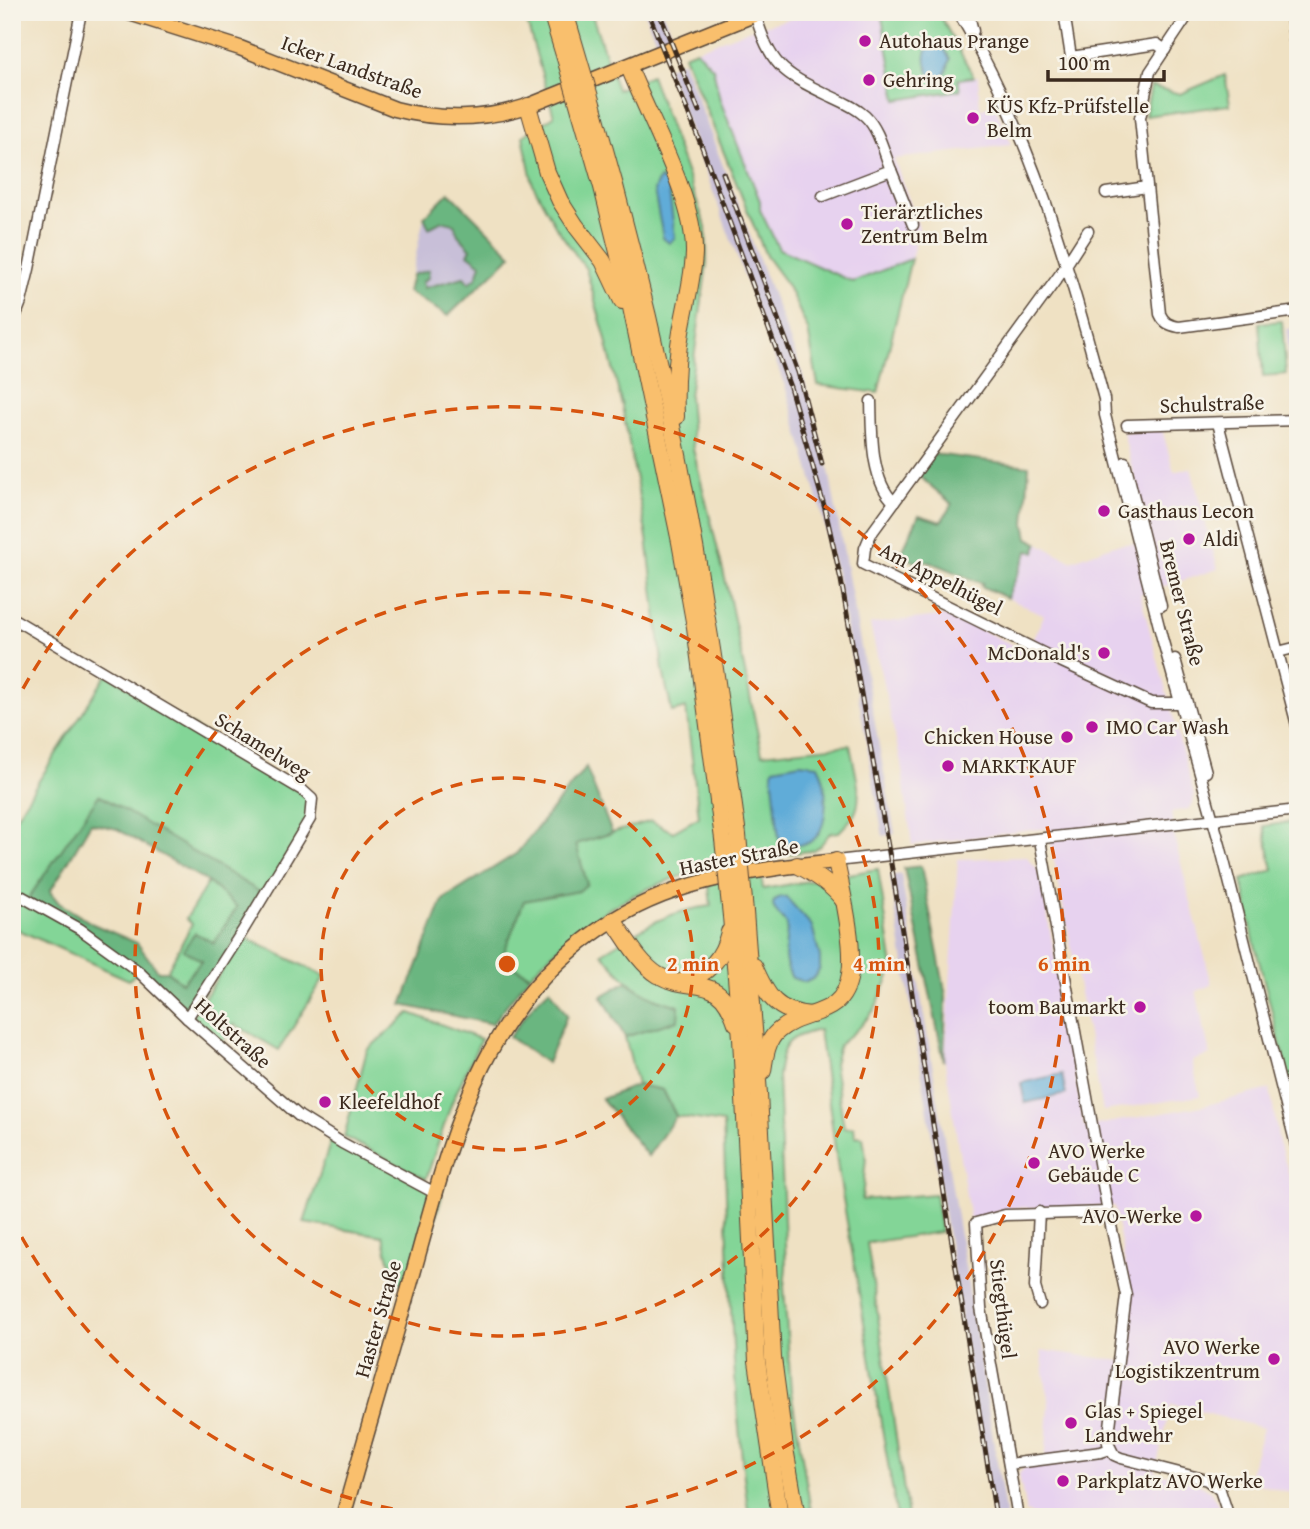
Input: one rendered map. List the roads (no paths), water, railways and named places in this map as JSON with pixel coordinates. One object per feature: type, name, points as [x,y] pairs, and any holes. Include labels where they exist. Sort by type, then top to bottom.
[{"type":"highway","points":[[551,12],[573,64],[639,278],[679,465],[709,626],[738,914],[741,1038],[757,1361],[780,1517]]},
{"type":"highway","points":[[565,12],[573,64]]},
{"type":"highway","points":[[629,67],[684,198],[694,250],[676,361],[679,465]]},
{"type":"highway","points":[[528,106],[547,172],[559,201],[603,261],[635,327]]},
{"type":"highway","points":[[586,109],[635,327],[691,603],[730,837]]},
{"type":"highway","points":[[759,1094],[767,1047],[777,1032],[837,1003],[845,992],[850,974],[850,946],[836,861]]},
{"type":"highway","points":[[797,865],[835,890],[842,901]]},
{"type":"highway","points":[[738,914],[749,955],[764,990],[774,1002],[799,1014],[814,1015]]},
{"type":"highway","points":[[681,982],[694,979],[717,962],[726,947],[738,914]]},
{"type":"highway","points":[[613,920],[642,960],[657,974],[698,984],[724,998],[741,1038]]},
{"type":"highway","points":[[749,955],[773,1358],[797,1517]]},
{"type":"main road","name":"Icker Landstraße","points":[[126,12],[229,44],[364,99],[416,115],[457,119],[475,118],[528,106],[758,13]]},
{"type":"main road","name":"Haster Straße","points":[[343,1517],[435,1194],[475,1079],[511,1016],[548,974],[613,920],[652,900],[693,885],[797,865],[836,861]]},
{"type":"street","points":[[12,325],[29,269],[82,12]]},
{"type":"street","name":"Bremer Straße","points":[[958,12],[1006,103],[1037,178],[1067,264],[1104,399],[1123,453],[1210,789],[1212,819]]},
{"type":"street","points":[[968,12],[975,40]]},
{"type":"street","points":[[1064,12],[1072,57],[1157,44],[1165,50]]},
{"type":"street","points":[[1190,12],[1150,72],[1140,118],[1160,314],[1163,321],[1170,326],[1179,327],[1298,311]]},
{"type":"street","points":[[1291,12],[1298,73]]},
{"type":"street","points":[[758,13],[770,54],[785,72],[796,80],[854,107],[867,118],[876,131],[913,225]]},
{"type":"street","points":[[823,196],[891,170]]},
{"type":"street","points":[[1106,193],[1147,187]]},
{"type":"street","name":"Am Appelhügel","points":[[1088,231],[1067,264],[894,502],[864,548],[863,564],[1151,703],[1179,703]]},
{"type":"street","name":"Bremer Straße","points":[[1104,399],[1105,415],[1165,650],[1212,819],[1298,1153]]},
{"type":"street","points":[[871,401],[872,446],[883,489],[894,502]]},
{"type":"street","name":"Schulstraße","points":[[1127,425],[1298,420]]},
{"type":"street","points":[[1219,423],[1298,729]]},
{"type":"street","name":"Schamelweg","points":[[12,618],[302,790],[312,799],[310,819],[187,1018]]},
{"type":"street","points":[[1278,652],[1298,648]]},
{"type":"street","name":"Haster Straße","points":[[836,861],[1298,810]]},
{"type":"street","points":[[1040,840],[1108,1212],[1126,1295],[1108,1433],[1110,1449],[1121,1458],[1207,1480],[1220,1490],[1229,1517]]},
{"type":"street","name":"Holtstraße","points":[[12,891],[80,929],[138,971],[187,1018],[299,1116],[435,1194]]},
{"type":"street","name":"Stiegthügel","points":[[1039,1212],[1035,1287],[1040,1304]]},
{"type":"street","name":"Stiegthügel","points":[[1018,1517],[981,1308],[976,1223],[1005,1214],[1108,1212]]},
{"type":"street","points":[[1009,1464],[1110,1449]]},
{"type":"water","points":[[932,43],[942,45],[950,59],[939,83],[935,83],[926,63],[926,52]]},
{"type":"water","points":[[659,179],[668,183],[675,238],[669,243],[663,238],[654,190]]},
{"type":"water","points":[[800,763],[818,765],[824,782],[825,815],[819,833],[813,840],[785,846],[779,840],[772,771],[774,768]]},
{"type":"water","points":[[786,897],[812,926],[820,968],[814,978],[804,982],[792,978],[786,964],[787,925],[773,907],[775,900]]},
{"type":"water","points":[[1062,1074],[1066,1094],[1025,1103],[1021,1083]]},
{"type":"railway","points":[[648,12],[702,147],[790,387],[825,509],[841,580],[893,875],[996,1517]]},
{"type":"railway","points":[[659,12],[699,111]]},
{"type":"railway","points":[[723,173],[798,372],[822,464]]},
{"type":"place","name":"Autohaus Prange","points":[[865,41]]},
{"type":"place","name":"Gehring","points":[[869,80]]},
{"type":"place","name":"KÜS Kfz-Prüfstelle Belm","points":[[973,118]]},
{"type":"place","name":"Tierärztliches Zentrum Belm","points":[[847,224]]},
{"type":"place","name":"Gasthaus Lecon","points":[[1104,511]]},
{"type":"place","name":"Aldi","points":[[1189,539]]},
{"type":"place","name":"McDonald's","points":[[1104,653]]},
{"type":"place","name":"IMO Car Wash","points":[[1092,727]]},
{"type":"place","name":"Chicken House","points":[[1067,737]]},
{"type":"place","name":"MARKTKAUF","points":[[948,766]]},
{"type":"place","name":"toom Baumarkt","points":[[1140,1007]]},
{"type":"place","name":"Kleefeldhof","points":[[325,1102]]},
{"type":"place","name":"AVO Werke Gebäude C","points":[[1034,1163]]},
{"type":"place","name":"AVO-Werke","points":[[1196,1216]]},
{"type":"place","name":"AVO Werke Logistikzentrum","points":[[1274,1359]]},
{"type":"place","name":"Glas + Spiegel Landwehr","points":[[1071,1423]]},
{"type":"place","name":"Parkplatz AVO Werke","points":[[1063,1481]]}]
